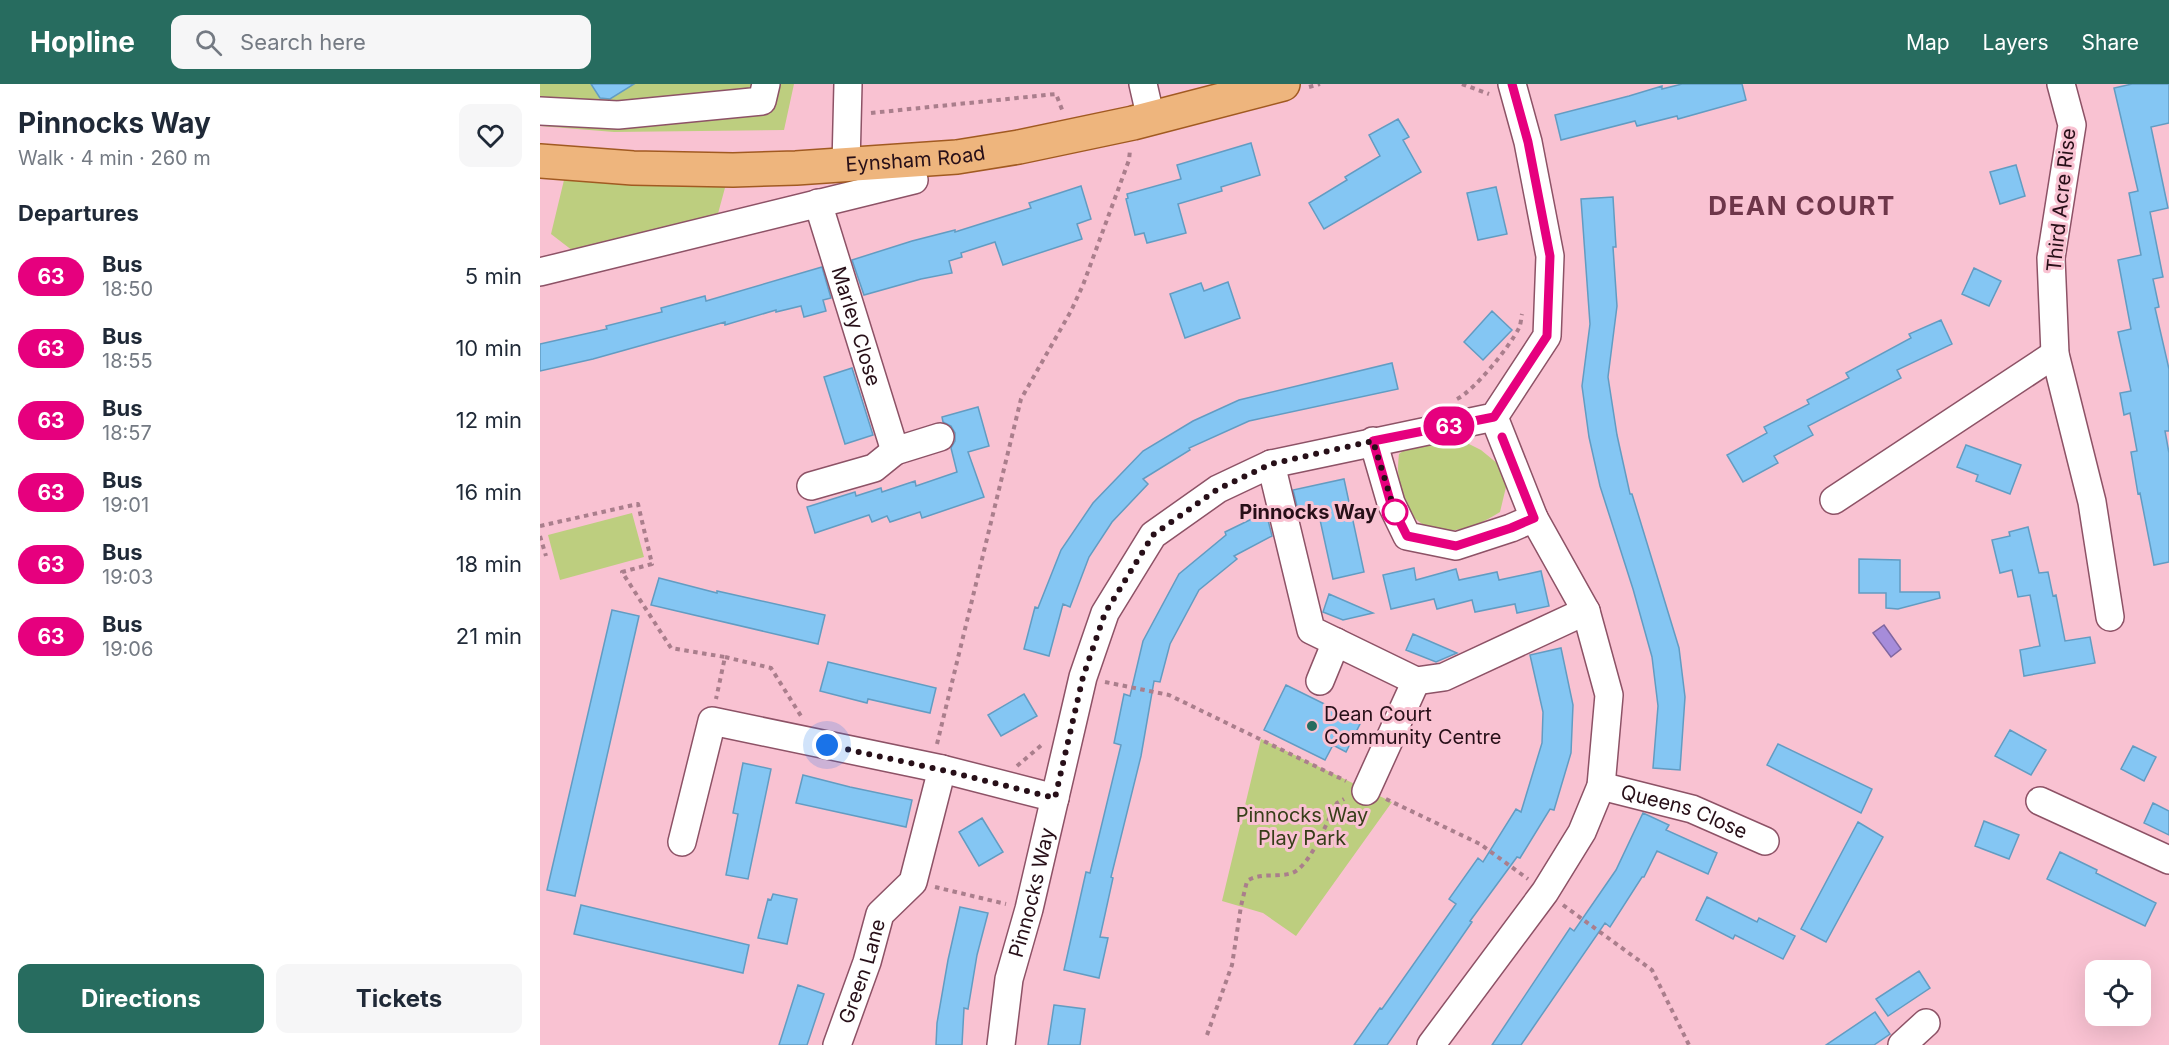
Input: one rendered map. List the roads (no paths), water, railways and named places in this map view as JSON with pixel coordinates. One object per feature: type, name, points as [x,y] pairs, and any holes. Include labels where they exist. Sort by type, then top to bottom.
[{"type":"main road","name":"Eynsham Road","points":[[540,161],[689,170],[796,168],[957,157],[1142,121],[1283,84]]},
{"type":"street","points":[[540,111],[618,115],[762,101],[766,84]]},
{"type":"street","points":[[846,165],[849,84]]},
{"type":"street","points":[[1142,121],[1143,84]]},
{"type":"street","points":[[1431,1045],[1545,892],[1582,832],[1601,786],[1609,695],[1586,611],[1534,518],[1494,417],[1547,336],[1550,256],[1528,142],[1512,84]]},
{"type":"street","name":"Third Acre Rise","points":[[2061,84],[2072,125],[2051,258],[2055,354],[2092,502],[2110,617]]},
{"type":"street","name":"Eynsham Road","points":[[540,272],[914,180]]},
{"type":"street","name":"Marley Close","points":[[818,203],[895,451]]},
{"type":"street","points":[[1834,500],[2055,354]]},
{"type":"street","name":"Pinnocks Way","points":[[1002,1045],[1009,979],[1029,909],[1083,677],[1105,613],[1153,535],[1218,489],[1271,464],[1494,417]]},
{"type":"street","points":[[812,486],[874,468],[895,451],[940,437]]},
{"type":"street","points":[[1373,441],[1391,504],[1407,536],[1456,546],[1534,518]]},
{"type":"street","points":[[1271,464],[1311,630],[1416,681],[1444,677],[1586,611]]},
{"type":"street","points":[[1320,681],[1336,642]]},
{"type":"street","points":[[1366,791],[1416,681]]},
{"type":"street","points":[[682,842],[712,721],[942,770],[1055,798]]},
{"type":"street","name":"Green Lane","points":[[837,1045],[867,962],[880,914],[914,882],[942,770]]},
{"type":"street","name":"Queens Close","points":[[1601,786],[1692,809],[1766,841]]},
{"type":"street","points":[[2040,801],[2169,860]]},
{"type":"street","points":[[1902,1045],[1926,1023]]},
{"type":"place","name":"Pinnocks Way","points":[[1395,512]]},
{"type":"place","name":"Dean Court Community Centre","points":[[1312,726]]},
{"type":"district","name":"DEAN COURT","points":[[1802,206]]},
{"type":"park label","name":"Pinnocks Way Play Park","points":[[1302,826]]}]
